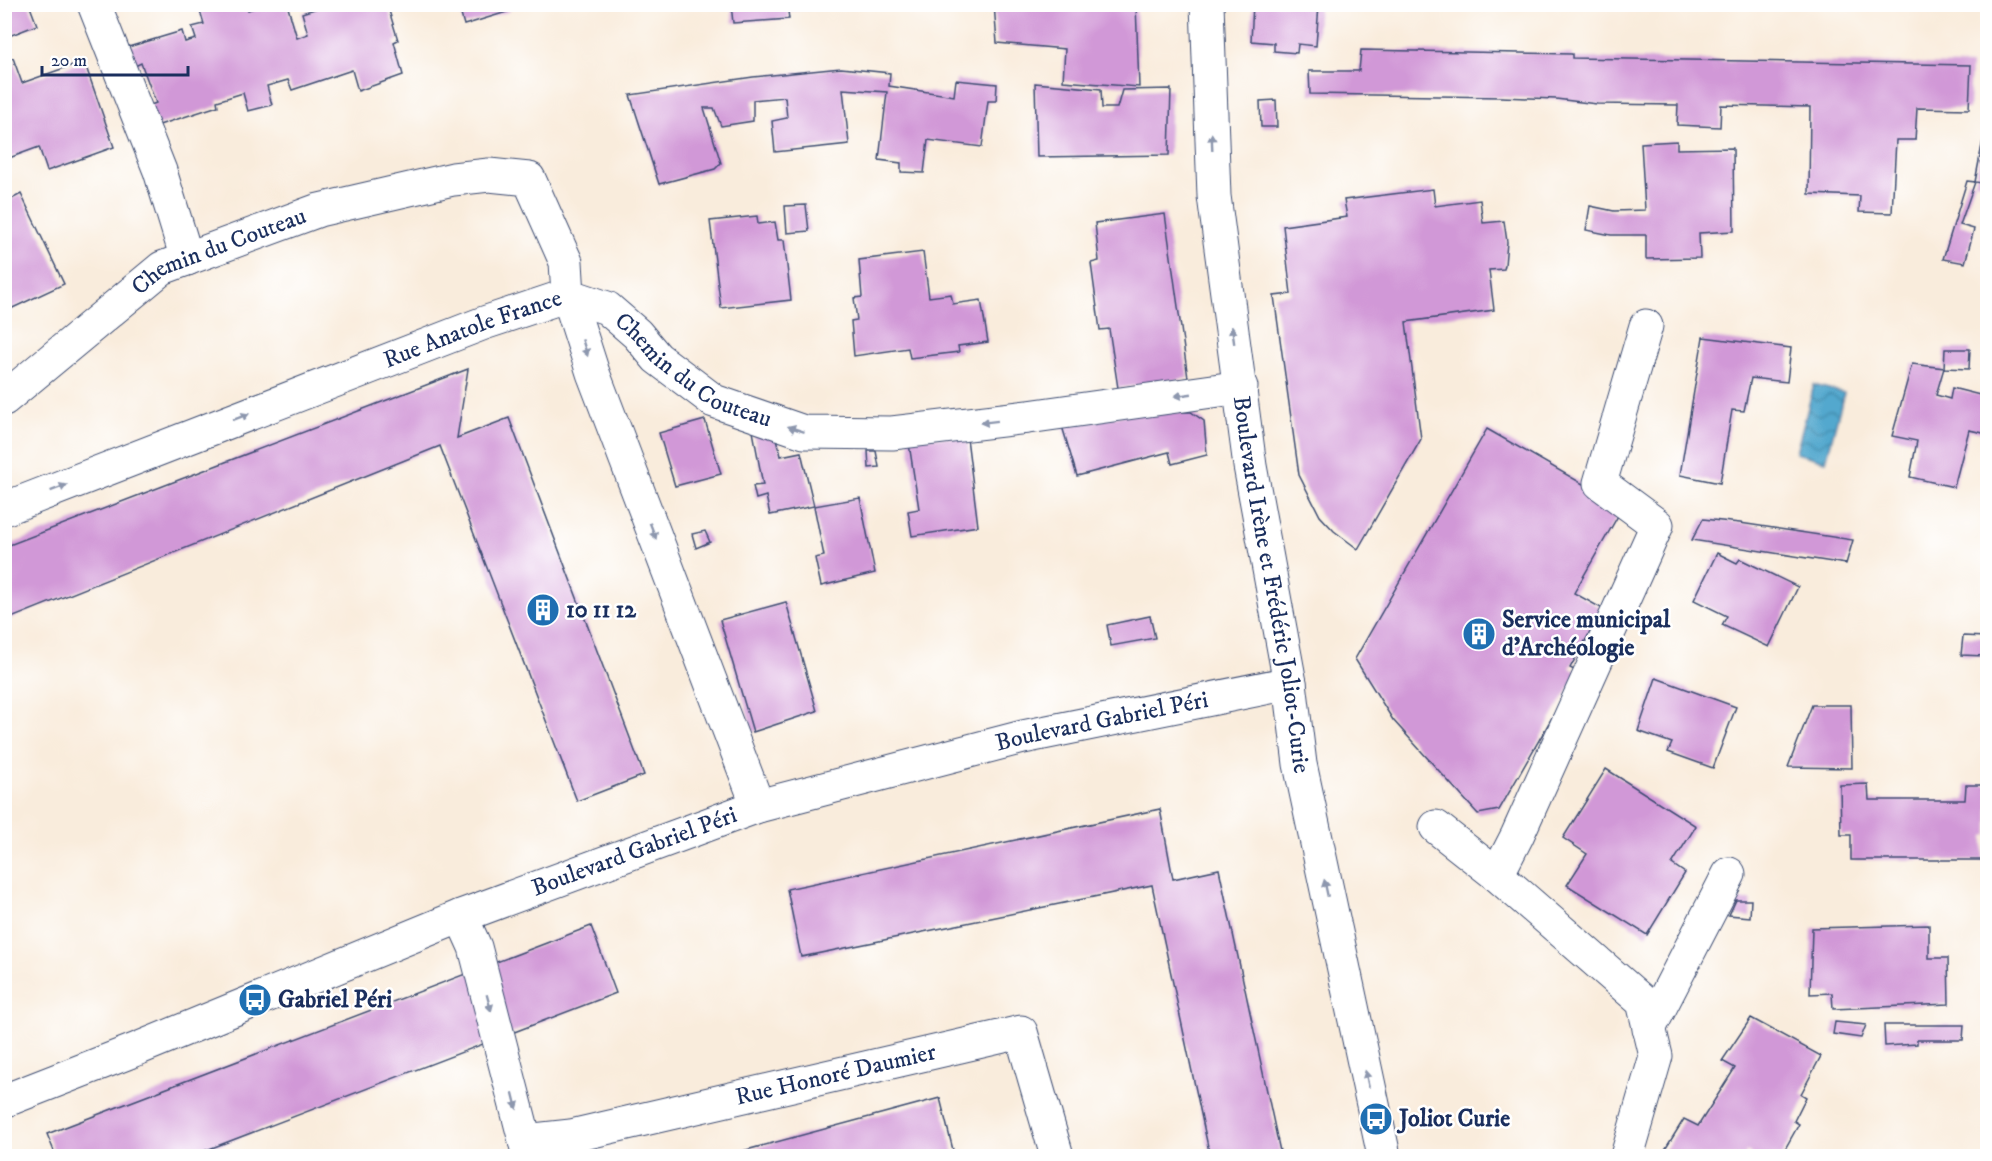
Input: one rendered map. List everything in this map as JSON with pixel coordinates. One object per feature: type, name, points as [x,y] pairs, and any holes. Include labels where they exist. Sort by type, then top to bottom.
[{"type":"street","points":[[94,4],[160,171],[187,259]]},
{"type":"street","name":"Boulevard Irène et Frédéric Joliot-Curie","points":[[1207,4],[1214,196],[1250,466],[1290,683],[1300,764],[1384,1156]]},
{"type":"street","name":"Chemin du Couteau","points":[[4,399],[162,268],[319,210],[453,179],[489,175],[529,179],[566,262],[568,295],[607,308],[637,334],[657,358],[714,401],[804,432],[892,433],[1028,417],[1240,387]]},
{"type":"street","name":"Rue Anatole France","points":[[4,509],[484,323],[568,295],[593,373],[758,806]]},
{"type":"street","points":[[1497,874],[1517,836],[1657,525],[1600,483],[1646,326]]},
{"type":"street","name":"Boulevard Gabriel Péri","points":[[4,1101],[461,916],[758,806],[1023,737],[1290,683]]},
{"type":"street","points":[[1436,827],[1497,874],[1643,1002],[1656,1056],[1627,1156]]},
{"type":"street","points":[[1649,1029],[1729,874]]},
{"type":"street","points":[[461,916],[475,947],[527,1149]]},
{"type":"street","name":"Rue Honoré Daumier","points":[[527,1149],[571,1136],[1021,1032],[1051,1155]]},
{"type":"water","points":[[1814,385],[1844,393],[1826,461],[1796,453]]},
{"type":"building","points":[[4,4],[29,4],[37,25],[4,38]]},
{"type":"building","points":[[198,4],[246,4],[248,10],[267,4],[287,4],[297,38],[308,34],[302,13],[330,4],[387,4],[398,40],[394,42],[403,75],[358,91],[352,70],[292,90],[288,80],[267,86],[272,105],[248,111],[243,93],[217,101],[218,106],[156,126],[148,106],[156,103],[141,63],[133,67],[125,48],[182,31],[185,42],[196,39],[192,27],[204,24]]},
{"type":"building","points":[[458,4],[508,4],[510,11],[464,25]]},
{"type":"building","points":[[731,4],[852,4],[852,6],[788,11],[789,19],[733,23]]},
{"type":"building","points":[[994,4],[1136,4],[1139,87],[1063,81],[1065,49],[997,43]]},
{"type":"building","points":[[1253,4],[1319,4],[1316,46],[1298,44],[1297,53],[1274,51],[1274,43],[1251,41]]},
{"type":"building","points":[[1361,50],[1572,54],[1572,58],[1971,65],[1969,109],[1917,108],[1915,140],[1896,140],[1892,213],[1859,212],[1860,196],[1809,194],[1810,107],[1721,105],[1720,127],[1677,125],[1678,105],[1597,104],[1556,99],[1501,97],[1310,94],[1309,71],[1359,71]]},
{"type":"building","points":[[13,58],[22,83],[84,61],[114,147],[47,171],[39,147],[9,158],[4,144],[4,61]]},
{"type":"building","points":[[841,68],[890,73],[889,86],[954,96],[956,80],[997,84],[996,101],[988,101],[982,147],[928,140],[924,173],[901,172],[901,163],[879,160],[887,92],[843,89],[849,144],[775,152],[772,121],[787,118],[785,97],[753,100],[753,121],[721,126],[714,108],[704,108],[721,163],[715,169],[659,184],[630,95],[753,77]]},
{"type":"building","points":[[1035,83],[1101,89],[1102,108],[1117,108],[1122,90],[1171,89],[1169,155],[1037,157]]},
{"type":"building","points":[[1276,100],[1277,127],[1261,127],[1260,101]]},
{"type":"building","points":[[1986,124],[1988,124],[1988,184],[1975,182]]},
{"type":"building","points":[[1677,141],[1677,149],[1733,148],[1734,231],[1699,233],[1700,258],[1646,259],[1646,235],[1611,235],[1586,230],[1590,206],[1614,211],[1645,210],[1641,143]]},
{"type":"building","points":[[1967,181],[1975,182],[1960,225],[1974,229],[1965,263],[1943,259]]},
{"type":"building","points":[[1433,189],[1435,206],[1480,200],[1483,223],[1504,221],[1507,242],[1505,265],[1504,269],[1489,270],[1494,310],[1406,322],[1421,439],[1358,549],[1334,531],[1320,516],[1299,475],[1274,296],[1291,294],[1283,226],[1347,217],[1344,200]]},
{"type":"building","points":[[21,194],[64,284],[4,312],[4,203]]},
{"type":"building","points":[[806,205],[809,231],[787,233],[785,206]]},
{"type":"building","points":[[1165,214],[1188,378],[1118,388],[1109,329],[1100,330],[1091,263],[1099,261],[1095,223]]},
{"type":"building","points":[[757,216],[758,224],[775,222],[778,240],[784,240],[791,300],[721,308],[710,221]]},
{"type":"building","points":[[923,252],[929,297],[951,294],[953,304],[981,300],[988,342],[958,346],[959,352],[910,358],[908,348],[854,356],[851,321],[857,320],[854,298],[862,297],[859,260]]},
{"type":"building","points":[[1703,337],[1791,348],[1787,382],[1751,378],[1744,411],[1732,410],[1720,483],[1680,475]]},
{"type":"building","points":[[1945,349],[1970,349],[1969,369],[1944,368]]},
{"type":"building","points":[[1912,364],[1944,368],[1936,395],[1950,399],[1952,388],[1988,397],[1988,434],[1969,430],[1954,487],[1910,477],[1917,441],[1892,436]]},
{"type":"building","points":[[468,369],[457,438],[509,418],[644,775],[577,801],[440,446],[4,621],[4,547]]},
{"type":"building","points":[[1142,412],[1191,412],[1204,421],[1207,455],[1172,464],[1169,452],[1077,476],[1062,426]]},
{"type":"building","points":[[705,420],[721,474],[675,486],[659,433]]},
{"type":"building","points":[[752,426],[775,429],[781,456],[801,452],[814,506],[770,515],[766,496],[756,499],[753,486],[763,485]]},
{"type":"building","name":"Service municipal d'Archéologie","points":[[1487,429],[1623,507],[1574,593],[1603,609],[1570,668],[1578,672],[1499,810],[1478,814],[1393,720],[1355,659]]},
{"type":"building","points":[[908,437],[967,438],[978,526],[912,536],[908,511],[919,509]]},
{"type":"building","points":[[868,451],[876,451],[879,467],[869,468]]},
{"type":"building","points":[[860,498],[875,573],[821,586],[815,558],[824,556],[814,506]]},
{"type":"building","points":[[1703,519],[1853,540],[1846,564],[1692,540]]},
{"type":"building","points":[[705,531],[710,542],[696,548],[692,534]]},
{"type":"building","points":[[1717,553],[1737,563],[1740,559],[1798,587],[1769,647],[1722,625],[1727,616],[1694,600]]},
{"type":"building","points":[[786,602],[817,711],[753,732],[720,620]]},
{"type":"building","points":[[1150,616],[1155,638],[1111,646],[1107,625]]},
{"type":"building","points":[[1963,636],[1986,637],[1985,656],[1961,655]]},
{"type":"building","points":[[1656,678],[1736,707],[1713,768],[1668,752],[1672,743],[1638,731]]},
{"type":"building","points":[[1812,705],[1851,705],[1852,768],[1788,767]]},
{"type":"building","points":[[1606,769],[1696,826],[1672,864],[1685,873],[1647,935],[1567,885],[1587,854],[1563,838]]},
{"type":"building","points":[[1868,784],[1869,800],[1965,800],[1966,785],[1988,785],[1988,835],[1984,836],[1983,860],[1851,860],[1851,835],[1841,835],[1840,785]]},
{"type":"building","points":[[1160,809],[1173,879],[1219,869],[1281,1156],[1210,1156],[1152,885],[801,957],[787,889]]},
{"type":"building","points":[[1736,900],[1751,900],[1750,917],[1729,915]]},
{"type":"building","points":[[1929,925],[1929,958],[1948,958],[1949,1004],[1833,1009],[1832,993],[1810,994],[1812,928]]},
{"type":"building","points":[[591,926],[616,993],[191,1156],[56,1156],[47,1134]]},
{"type":"building","points":[[1751,1018],[1821,1056],[1801,1094],[1806,1097],[1794,1121],[1799,1124],[1781,1156],[1755,1156],[1746,1152],[1745,1156],[1661,1156],[1684,1119],[1698,1126],[1735,1068],[1722,1061]]},
{"type":"building","points":[[1835,1022],[1866,1025],[1861,1038],[1833,1034]]},
{"type":"building","points":[[1884,1025],[1964,1025],[1963,1040],[1917,1040],[1917,1044],[1885,1046]]},
{"type":"building","points":[[940,1098],[954,1154],[944,1156],[724,1156]]},
{"type":"place","name":"10 11 12","points":[[543,610]]},
{"type":"place","name":"Service municipal d'Archéologie","points":[[1479,634]]},
{"type":"place","name":"Gabriel Péri","points":[[255,1000]]},
{"type":"place","name":"Joliot Curie","points":[[1376,1119]]}]
